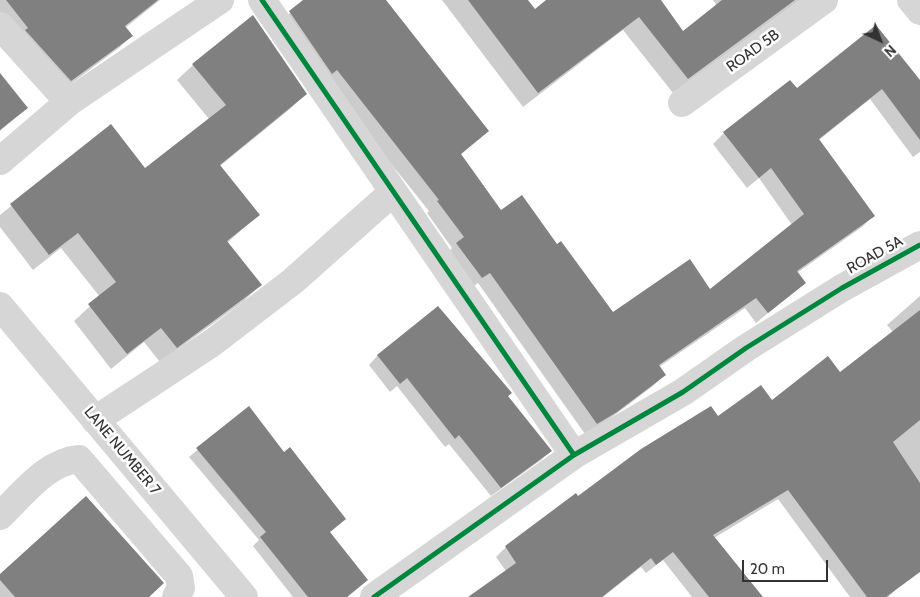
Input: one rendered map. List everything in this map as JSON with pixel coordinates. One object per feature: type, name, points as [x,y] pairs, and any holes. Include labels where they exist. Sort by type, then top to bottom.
[{"type":"street","points":[[0,161],[69,102],[220,0]]},
{"type":"street","points":[[262,0],[574,455]]},
{"type":"street","name":"ROAD 5B","points":[[682,103],[824,0]]},
{"type":"street","points":[[911,0],[920,11]]},
{"type":"street","points":[[0,26],[69,102]]},
{"type":"street","points":[[95,420],[212,342],[278,292],[393,192]]},
{"type":"street","name":"ROAD 5A","points":[[374,597],[574,455],[683,392],[746,348],[842,288],[920,245]]},
{"type":"street","name":"LANE NUMBER 7","points":[[0,306],[244,597]]},
{"type":"street","points":[[0,516],[52,467],[67,460],[79,459],[179,576],[181,588],[176,597]]},
{"type":"building","points":[[6,0],[158,0],[125,26],[133,36],[71,81],[25,30],[28,28]]},
{"type":"building","points":[[303,0],[386,0],[489,131],[461,154],[501,210],[522,195],[557,244],[561,241],[613,312],[690,259],[710,289],[804,214],[771,168],[759,178],[723,132],[790,80],[797,88],[876,25],[920,80],[920,140],[882,89],[819,139],[875,216],[797,271],[806,283],[768,313],[756,298],[659,365],[666,375],[617,412],[597,424],[490,273],[482,278],[456,243],[464,237],[437,201],[439,200],[337,70],[332,74],[289,11]]},
{"type":"building","points":[[468,0],[528,0],[535,9],[546,0],[661,0],[683,31],[722,0],[795,0],[688,79],[639,17],[538,93]]},
{"type":"building","points":[[253,15],[307,94],[220,165],[260,215],[227,241],[262,285],[177,348],[161,328],[127,354],[88,304],[116,282],[78,233],[49,255],[10,204],[111,124],[145,168],[226,105],[192,64]]},
{"type":"building","points":[[0,73],[28,108],[0,130]]},
{"type":"building","points":[[438,306],[512,393],[508,396],[552,451],[501,488],[459,435],[455,439],[407,378],[400,384],[377,355]]},
{"type":"building","points":[[920,310],[920,420],[893,442],[920,483],[920,572],[886,597],[867,597],[788,490],[713,535],[763,597],[709,597],[673,552],[656,565],[651,558],[602,597],[468,597],[516,563],[505,546],[576,493],[578,496],[641,449],[711,406],[718,416],[761,385],[772,400],[828,356],[840,372]]},
{"type":"building","points":[[249,406],[284,452],[290,447],[346,519],[330,532],[368,580],[347,597],[308,597],[260,537],[266,532],[196,448]]},
{"type":"building","points":[[86,496],[164,583],[149,597],[15,597],[0,580],[0,574]]},
{"type":"cycle path","points":[[262,0],[574,455],[374,597]]},
{"type":"cycle path","points":[[574,455],[683,392],[746,348],[842,288],[920,245]]}]
